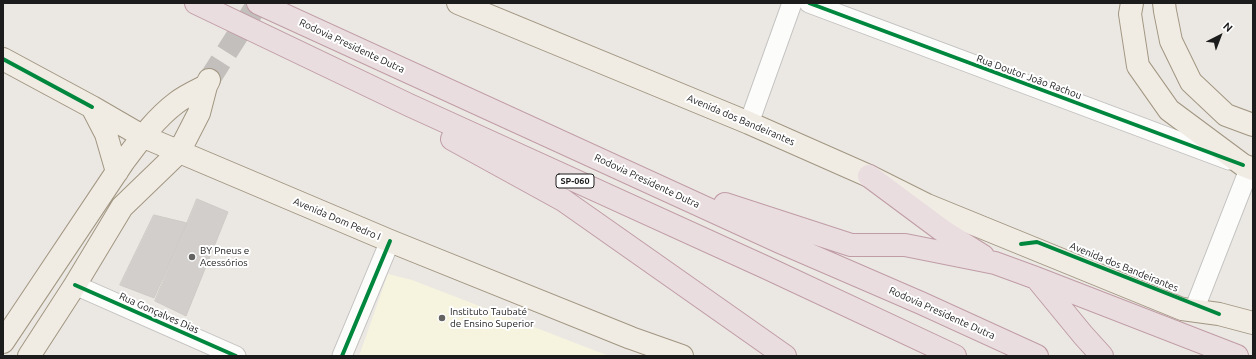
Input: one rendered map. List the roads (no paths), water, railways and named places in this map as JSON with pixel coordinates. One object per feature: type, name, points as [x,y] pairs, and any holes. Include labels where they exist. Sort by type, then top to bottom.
[{"type":"highway","name":"SP-060","points":[[196,3],[408,106],[766,268],[955,356]]},
{"type":"highway","name":"Rodovia Presidente Dutra","points":[[258,3],[634,176],[1037,356]]},
{"type":"highway","points":[[408,106],[456,142],[563,200],[785,356]]},
{"type":"highway","points":[[634,176],[851,245],[905,245],[995,263],[1237,356]]},
{"type":"highway","points":[[869,176],[943,231],[995,263]]},
{"type":"highway","points":[[1036,278],[1082,335],[1102,356]]},
{"type":"main road","name":"Avenida dos Bandeirantes","points":[[458,3],[749,123],[869,176],[926,205],[1182,309],[1219,314],[1253,323]]},
{"type":"main road","points":[[1132,3],[1130,14],[1138,66],[1169,110],[1249,167]]},
{"type":"main road","points":[[1164,3],[1164,11],[1171,41],[1191,82],[1226,115],[1253,125]]},
{"type":"main road","name":"Avenida Dom Pedro I","points":[[3,59],[142,136],[390,241],[631,338],[682,356]]},
{"type":"main road","points":[[3,342],[142,136],[154,122],[177,102],[207,83],[199,113],[179,152],[122,207],[75,285],[29,356]]},
{"type":"main road","points":[[92,107],[106,134],[117,172]]},
{"type":"main road","points":[[65,250],[75,285]]},
{"type":"street","points":[[749,123],[792,3]]},
{"type":"street","name":"Rua Doutor João Rachou","points":[[809,3],[1249,167]]},
{"type":"street","points":[[1196,305],[1249,167]]},
{"type":"street","points":[[342,356],[390,241]]},
{"type":"street","name":"Avenida dos Bandeirantes","points":[[1021,244],[1037,242],[1219,314]]},
{"type":"street","name":"Rua Gonçalves Dias","points":[[75,285],[236,356]]},
{"type":"tunnel","points":[[209,80],[258,3]]},
{"type":"place","name":"BY Pneus e Acessórios","points":[[192,257]]},
{"type":"place","name":"Instituto Taubaté de Ensino Superior","points":[[442,318]]}]
